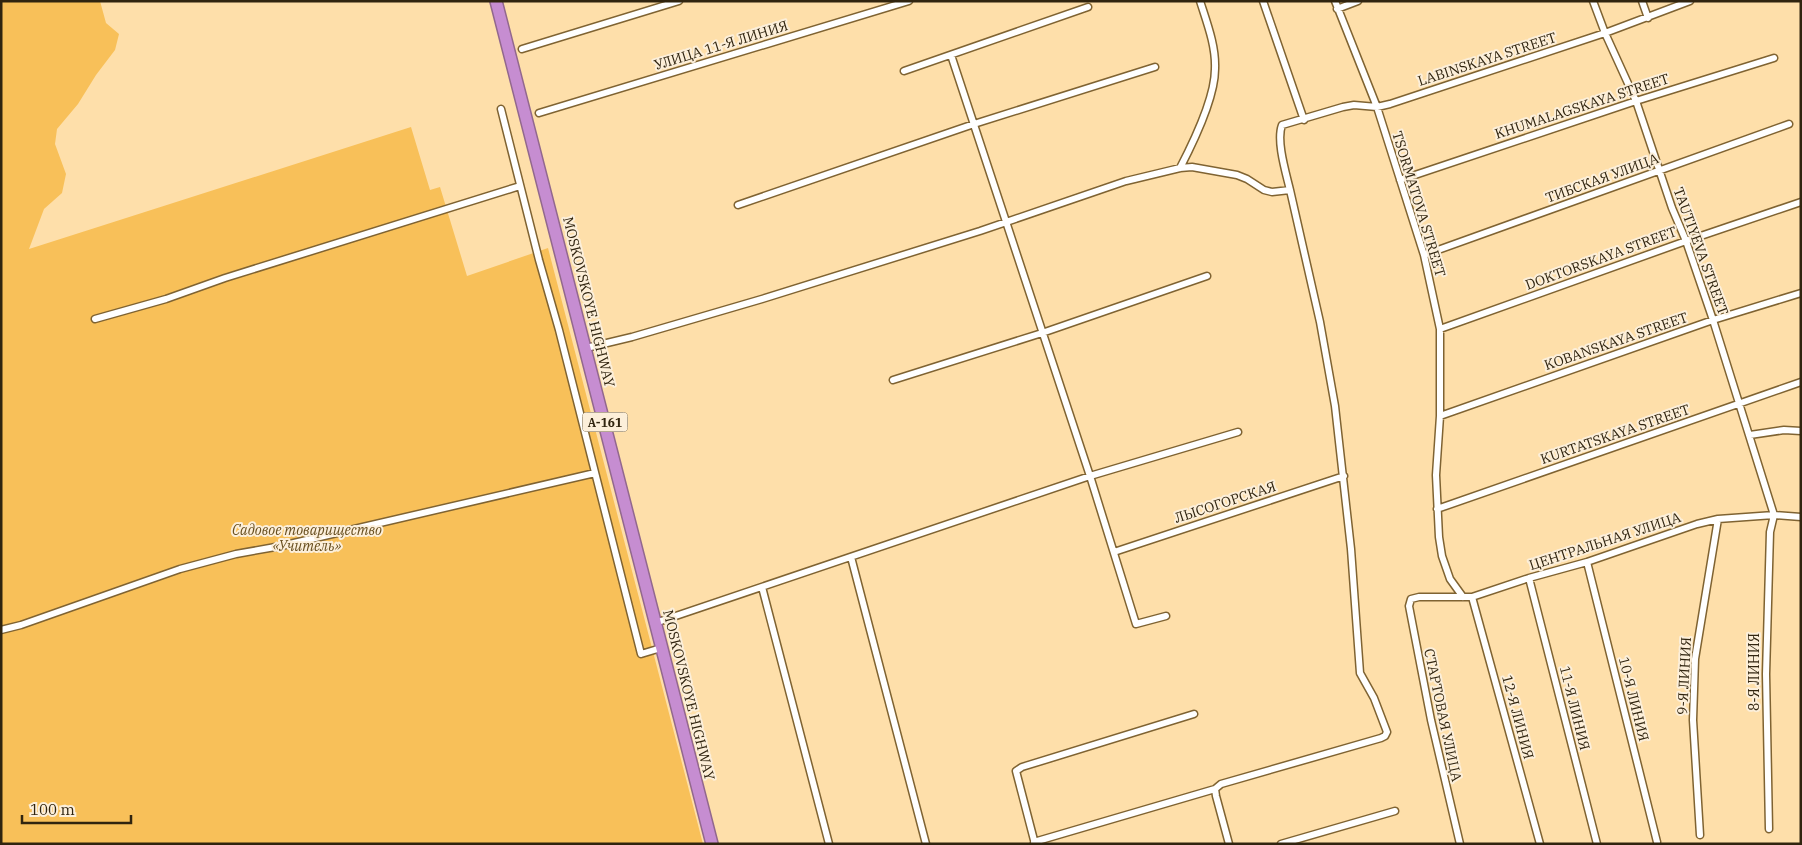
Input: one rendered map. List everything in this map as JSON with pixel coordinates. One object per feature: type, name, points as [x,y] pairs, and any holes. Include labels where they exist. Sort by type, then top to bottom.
[{"type":"highway","name":"MOSKOVSKOYE HIGHWAY","points":[[496,1],[712,844]]},
{"type":"street","points":[[522,49],[679,1]]},
{"type":"street","name":"УЛИЦА 11-Я ЛИНИЯ","points":[[539,113],[910,1]]},
{"type":"street","points":[[1180,168],[1189,151],[1214,83],[1214,52],[1200,1]]},
{"type":"street","points":[[1263,1],[1304,120]]},
{"type":"street","name":"TSORMATOVA STREET","points":[[1335,1],[1377,107],[1424,255],[1440,329],[1440,416],[1436,475],[1439,537],[1442,556],[1450,579],[1463,597]]},
{"type":"street","points":[[1337,9],[1358,1]]},
{"type":"street","name":"TAUTIYEVA STREET","points":[[1593,1],[1605,33],[1636,101],[1659,171],[1686,241],[1713,320],[1738,404],[1750,435],[1774,515]]},
{"type":"street","points":[[1642,1],[1648,18]]},
{"type":"street","name":"LABINSKAYA STREET","points":[[1290,190],[1280,132],[1282,126],[1354,105],[1377,107],[1605,33],[1690,1]]},
{"type":"street","points":[[904,71],[1088,7]]},
{"type":"street","points":[[951,55],[1090,476],[1136,624],[1166,616]]},
{"type":"street","name":"KHUMALAGSKAYA STREET","points":[[1400,180],[1636,101],[1774,58]]},
{"type":"street","points":[[738,205],[974,124],[1155,67]]},
{"type":"street","points":[[501,109],[641,654],[661,648]]},
{"type":"street","name":"ТИБСКАЯ УЛИЦА","points":[[1424,255],[1789,124]]},
{"type":"street","points":[[586,348],[632,337],[762,299],[980,231],[1126,181],[1180,168],[1192,167],[1237,176],[1247,179],[1264,190],[1272,192],[1290,190],[1320,322],[1335,406],[1351,549],[1360,673],[1374,698],[1387,732],[1381,738],[1221,784],[1215,789],[1034,843],[1016,771],[1022,767],[1194,714]]},
{"type":"street","points":[[95,319],[166,299],[225,278],[520,186]]},
{"type":"street","name":"DOKTORSKAYA STREET","points":[[1440,329],[1801,202]]},
{"type":"street","points":[[893,380],[1042,333],[1207,276]]},
{"type":"street","name":"KOBANSKAYA STREET","points":[[1440,416],[1713,320],[1801,293]]},
{"type":"street","name":"KURTATSKAYA STREET","points":[[1437,509],[1801,382]]},
{"type":"street","points":[[1750,435],[1784,430],[1801,431]]},
{"type":"street","points":[[655,623],[1090,476],[1238,432]]},
{"type":"street","points":[[1,630],[21,625],[180,569],[236,554],[276,547],[595,474]]},
{"type":"street","name":"ЛЫСОГОРСКАЯ","points":[[1114,552],[1344,476]]},
{"type":"street","name":"ЦЕНТРАЛЬНАЯ УЛИЦА","points":[[1418,596],[1472,597],[1529,578],[1587,562],[1696,524],[1718,519],[1774,515],[1801,517]]},
{"type":"street","name":"8-Я ЛИНИЯ","points":[[1768,829],[1766,674],[1770,532],[1774,515]]},
{"type":"street","name":"9-Я ЛИНИЯ","points":[[1700,835],[1693,720],[1695,659],[1718,519]]},
{"type":"street","points":[[851,557],[926,844]]},
{"type":"street","name":"10-Я ЛИНИЯ","points":[[1587,562],[1657,842]]},
{"type":"street","name":"11-Я ЛИНИЯ","points":[[1529,578],[1596,844]]},
{"type":"street","points":[[762,587],[829,844]]},
{"type":"street","name":"СТАРТОВАЯ УЛИЦА","points":[[1418,596],[1411,599],[1408,606],[1429,711],[1460,844]]},
{"type":"street","name":"12-Я ЛИНИЯ","points":[[1472,597],[1540,844]]},
{"type":"street","points":[[1215,789],[1230,844]]},
{"type":"street","points":[[1281,844],[1394,811]]},
{"type":"green space","name":"Садовое товарищество «Учитель»","points":[[1,1],[100,1],[106,23],[119,34],[115,50],[96,75],[78,104],[57,129],[55,144],[66,174],[62,193],[44,209],[29,249],[411,127],[430,190],[440,187],[467,276],[548,248],[703,844],[1,844]]}]
